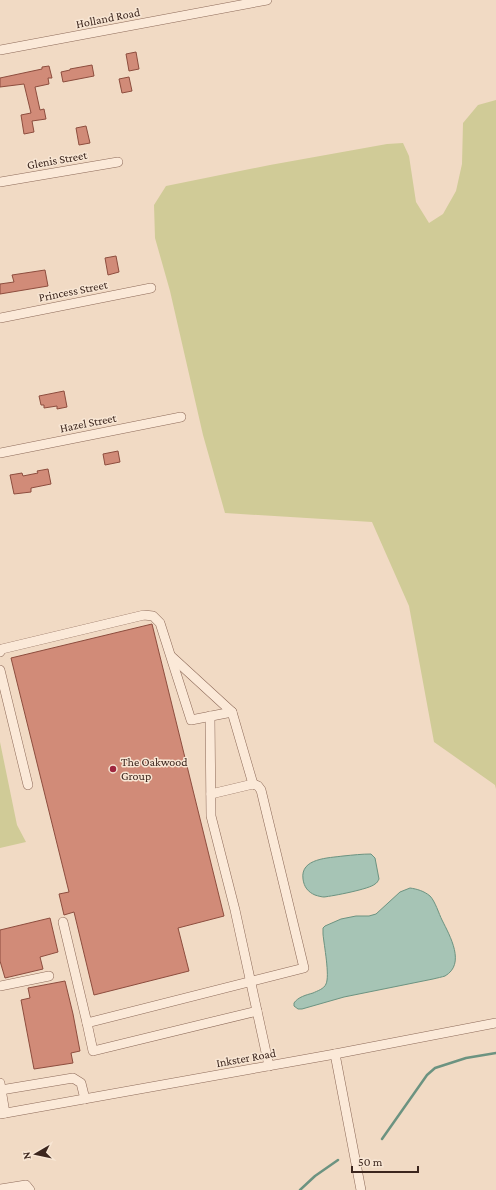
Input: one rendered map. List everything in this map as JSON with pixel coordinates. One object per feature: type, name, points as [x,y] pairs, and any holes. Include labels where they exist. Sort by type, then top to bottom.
[{"type":"street","name":"Holland Road","points":[[0,50],[267,0]]},
{"type":"street","name":"Glenis Street","points":[[0,182],[118,162]]},
{"type":"street","name":"Princess Street","points":[[0,318],[151,288]]},
{"type":"street","name":"Hazel Street","points":[[0,453],[181,417]]},
{"type":"street","points":[[0,652],[2,649],[144,615],[153,616],[160,623],[191,720],[232,712]]},
{"type":"street","points":[[171,656],[232,712],[253,784]]},
{"type":"street","points":[[0,670],[28,785]]},
{"type":"street","points":[[210,716],[212,794],[211,816],[235,910],[269,1066]]},
{"type":"street","points":[[87,1023],[304,968],[261,790],[258,786],[253,784],[212,794]]},
{"type":"street","points":[[63,922],[93,1051],[257,1011]]},
{"type":"street","points":[[0,986],[49,976]]},
{"type":"street","name":"Inkster Road","points":[[3,1114],[335,1054],[496,1023]]},
{"type":"street","points":[[335,1054],[361,1190]]},
{"type":"street","points":[[3,1114],[1,1086],[73,1078],[81,1083],[85,1099]]},
{"type":"street","points":[[0,1188],[26,1185],[30,1190]]},
{"type":"shaded area","points":[[496,100],[496,789],[495,785],[434,742],[409,606],[372,522],[225,513],[203,435],[170,291],[155,238],[154,205],[166,186],[270,165],[387,144],[403,143],[409,156],[416,202],[429,223],[443,214],[456,191],[462,164],[463,123],[478,105]]},
{"type":"shaded area","points":[[0,742],[17,825],[26,842],[0,848]]},
{"type":"shaded area","points":[[371,854],[375,858],[379,879],[372,886],[324,897],[313,894],[305,887],[303,872],[306,867],[317,860],[330,857]]},
{"type":"shaded area","points":[[410,888],[420,890],[428,894],[435,904],[449,934],[454,950],[455,964],[451,971],[442,977],[344,997],[302,1009],[298,1009],[294,1006],[294,1003],[302,996],[320,990],[326,984],[327,968],[323,928],[341,919],[376,914],[400,892]]},
{"type":"building","points":[[136,52],[139,69],[129,71],[126,54]]},
{"type":"building","points":[[92,65],[94,76],[63,82],[61,72]]},
{"type":"building","points":[[49,66],[52,78],[48,78],[49,84],[35,87],[40,110],[44,109],[46,119],[32,121],[34,132],[24,134],[21,115],[31,113],[24,84],[0,87],[0,78],[42,69],[42,67]]},
{"type":"building","points":[[129,77],[132,91],[122,93],[119,79]]},
{"type":"building","points":[[86,126],[90,143],[79,145],[76,128]]},
{"type":"building","points":[[116,256],[119,272],[108,275],[105,258]]},
{"type":"building","points":[[45,270],[48,286],[0,294],[0,284],[14,282],[12,275]]},
{"type":"building","points":[[64,391],[67,407],[57,409],[57,406],[44,408],[44,405],[41,405],[39,396]]},
{"type":"building","points":[[118,451],[120,462],[105,465],[103,454]]},
{"type":"building","points":[[48,469],[51,484],[31,488],[31,492],[14,494],[10,475],[22,473],[23,476]]},
{"type":"building","name":"The Oakwood Group","points":[[152,624],[224,916],[178,928],[189,971],[94,995],[74,912],[64,915],[59,894],[69,892],[11,658]]},
{"type":"building","points":[[50,918],[58,952],[40,957],[43,969],[5,978],[0,961],[0,930]]},
{"type":"building","points":[[65,981],[80,1051],[71,1053],[73,1063],[34,1069],[21,1000],[30,998],[28,988]]},
{"type":"waterway","points":[[382,1139],[427,1075],[435,1068],[466,1058],[496,1053]]},
{"type":"waterway","points":[[300,1190],[315,1176],[338,1160]]},
{"type":"place","name":"The Oakwood Group","points":[[113,769]]}]
